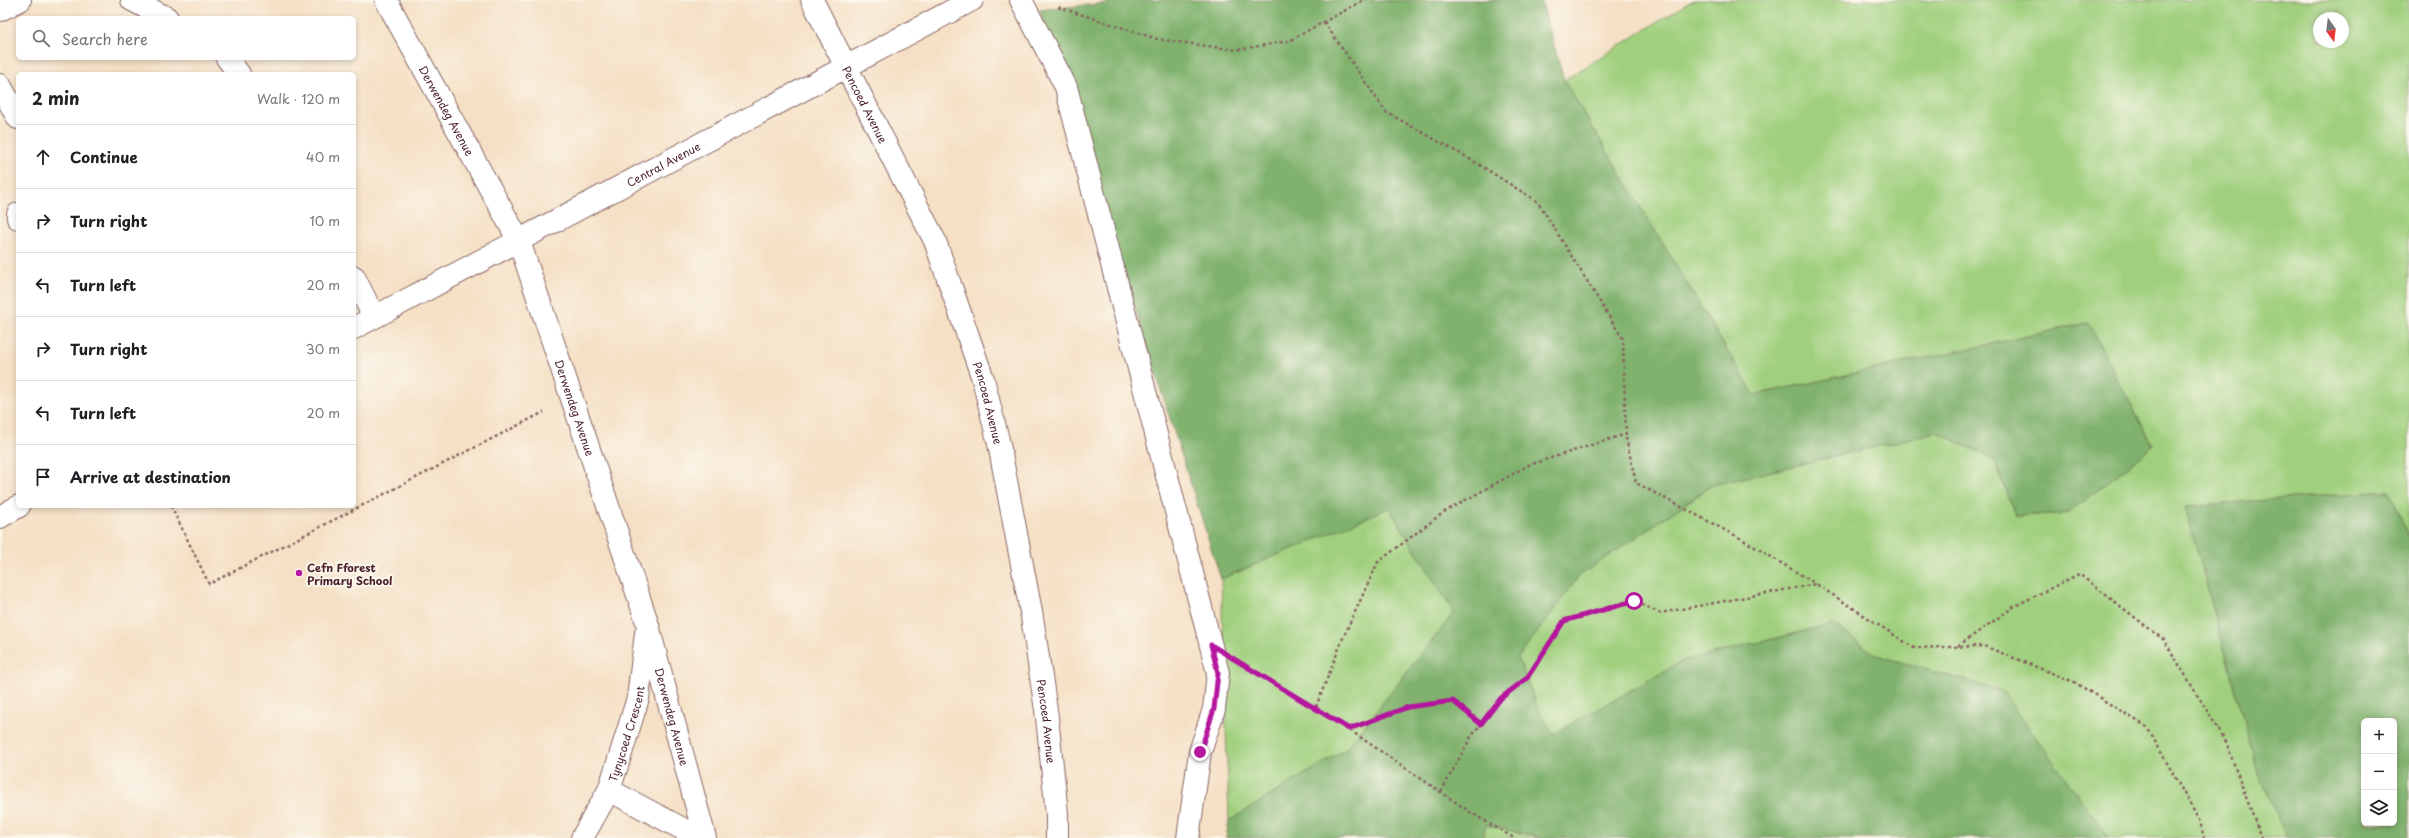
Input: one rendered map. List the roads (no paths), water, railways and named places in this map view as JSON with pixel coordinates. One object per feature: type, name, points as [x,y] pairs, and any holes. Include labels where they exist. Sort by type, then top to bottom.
[{"type":"street","points":[[0,10],[20,0]]},
{"type":"street","points":[[132,0],[163,16]]},
{"type":"street","name":"Derwendeg Avenue","points":[[386,0],[519,241],[647,622],[705,838]]},
{"type":"street","name":"Pencoed Avenue","points":[[812,0],[935,241],[983,379],[999,444],[1032,617],[1047,717],[1057,814],[1057,838]]},
{"type":"street","name":"Central Avenue","points":[[356,327],[972,0]]},
{"type":"street","points":[[1021,0],[1066,87],[1218,673],[1214,709],[1200,752],[1188,838]]},
{"type":"street","points":[[228,60],[238,72]]},
{"type":"street","points":[[0,85],[16,114]]},
{"type":"street","points":[[356,282],[374,317]]},
{"type":"street","points":[[0,516],[16,508]]},
{"type":"street","name":"Tynycoed Crescent","points":[[582,838],[609,790],[638,698],[647,622]]},
{"type":"street","points":[[609,790],[700,838]]},
{"type":"place","name":"Cefn Fforest Primary School","points":[[299,573]]}]
